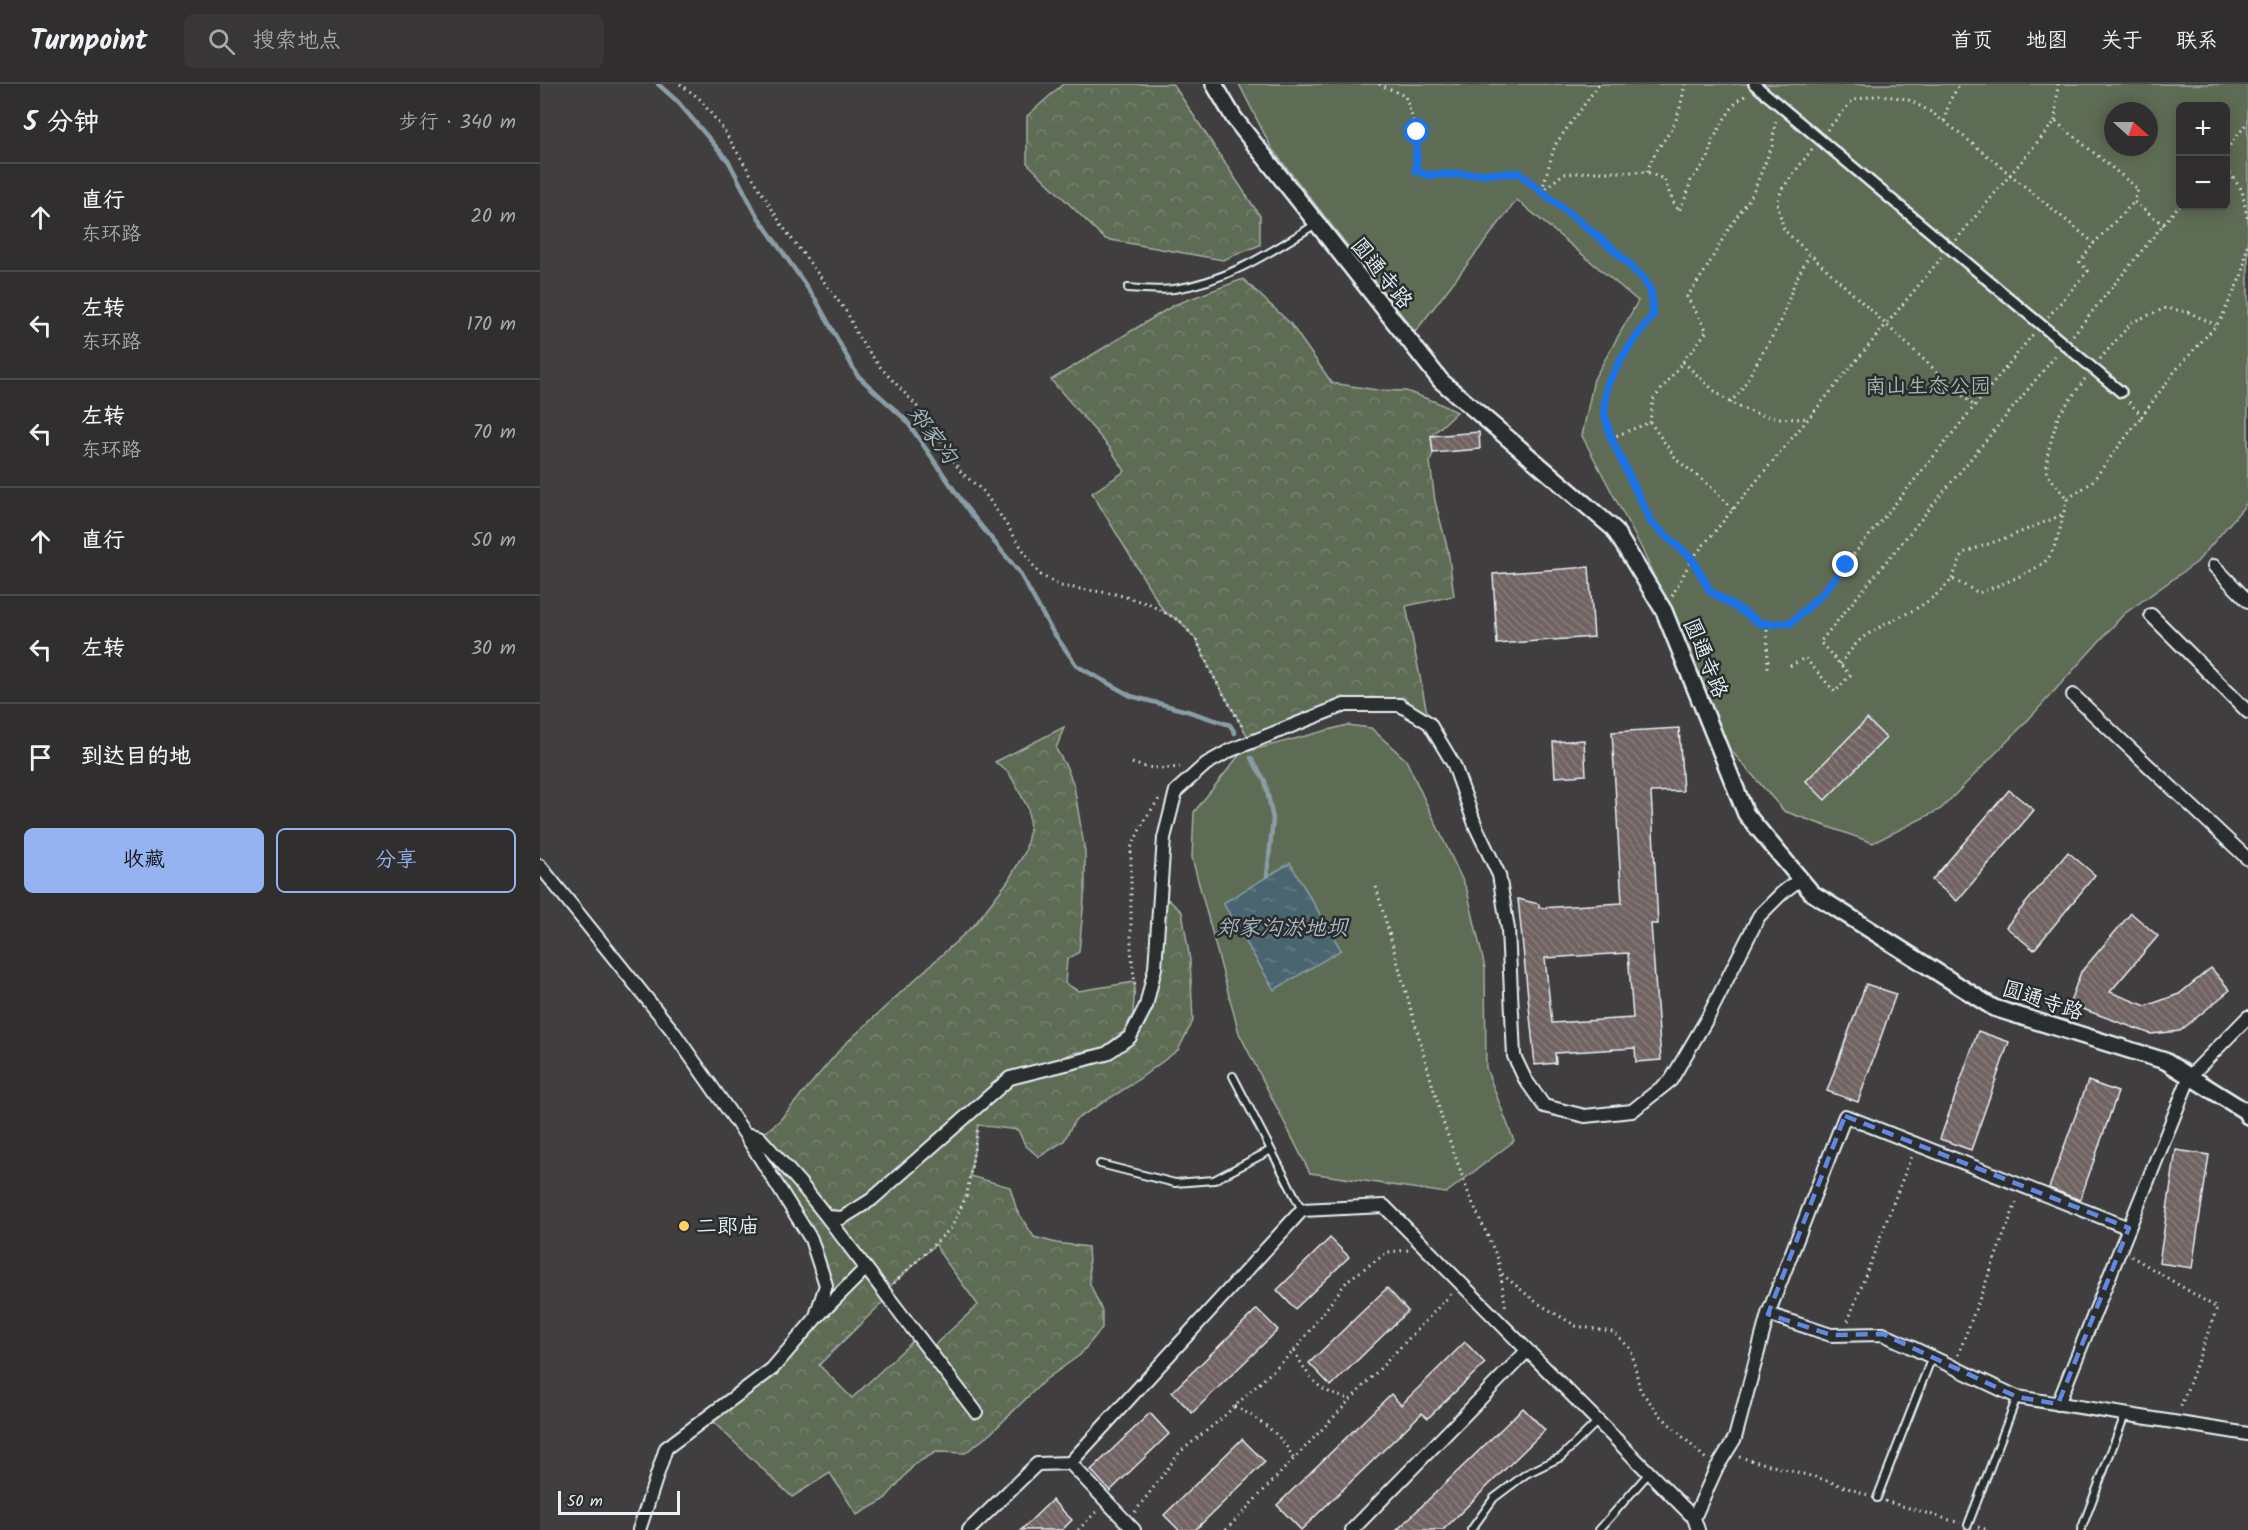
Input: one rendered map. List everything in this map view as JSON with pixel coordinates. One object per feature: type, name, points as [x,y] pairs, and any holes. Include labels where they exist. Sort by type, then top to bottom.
[{"type":"street","name":"圆通寺路","points":[[1214,84],[1234,118],[1441,381],[1614,529],[1664,611],[1746,814],[1812,893],[1994,1008],[2164,1061],[2245,1111],[2248,1116]]},
{"type":"street","points":[[1756,86],[2121,392]]},
{"type":"street","points":[[2214,566],[2248,600]]},
{"type":"street","points":[[2151,615],[2248,712]]},
{"type":"street","points":[[2073,695],[2248,859]]},
{"type":"street","points":[[827,1217],[842,1218],[871,1200],[1010,1078],[1106,1054],[1130,1037],[1146,1006],[1155,968],[1164,838],[1176,791],[1206,764],[1251,742],[1344,705],[1400,705],[1429,723],[1454,765],[1476,827],[1499,875],[1508,929],[1514,1056],[1525,1079],[1544,1106],[1585,1116],[1632,1111],[1671,1080],[1708,1017],[1759,916],[1800,879]]},
{"type":"street","points":[[540,866],[672,1030],[745,1134],[812,1239],[826,1285],[815,1319]]},
{"type":"street","points":[[2058,1404],[2190,1076],[2248,1017]]},
{"type":"street","points":[[969,1530],[1037,1464],[1070,1463],[1302,1210],[1384,1206],[1649,1473],[1696,1524],[1716,1468],[1735,1438],[1768,1314],[1845,1116],[2129,1228]]},
{"type":"street","points":[[745,1134],[759,1137],[800,1183],[976,1412]]},
{"type":"street","points":[[639,1530],[666,1448],[772,1369],[815,1319],[866,1268]]},
{"type":"street","points":[[1768,1314],[1831,1335],[1883,1334],[2017,1397],[2248,1434]]},
{"type":"street","points":[[1352,1530],[1527,1351]]},
{"type":"street","points":[[1070,1463],[1131,1527]]},
{"type":"lane","points":[[1128,288],[1172,290],[1217,280],[1257,261],[1316,224]]},
{"type":"lane","points":[[1233,1076],[1302,1210]]},
{"type":"lane","points":[[1100,1164],[1175,1183],[1214,1180],[1271,1150]]},
{"type":"lane","points":[[1877,1498],[1932,1358]]},
{"type":"lane","points":[[1968,1525],[2017,1397]]},
{"type":"lane","points":[[2081,1530],[2125,1414]]},
{"type":"lane","points":[[1471,1530],[1494,1498],[1526,1474],[1561,1457],[1598,1422]]},
{"type":"lane","points":[[1599,1530],[1649,1473]]},
{"type":"path","points":[[680,84],[699,98],[723,129],[783,227],[848,314],[858,337],[881,368],[916,405],[961,472],[994,507],[1039,574],[1060,586],[1116,594],[1149,604],[1180,621],[1197,641],[1211,672],[1251,742]]},
{"type":"path","points":[[1379,84],[1405,96],[1417,132],[1416,171],[1428,175],[1519,173],[1612,248],[1644,279],[1651,292],[1653,315],[1624,354],[1607,385],[1604,412],[1611,438],[1651,522],[1692,559],[1710,591],[1762,624],[1791,623],[1820,596],[2040,325],[2088,271],[2080,262],[2094,243],[2134,202],[2138,189],[2055,122]]},
{"type":"path","points":[[1541,192],[1555,145],[1599,84]]},
{"type":"path","points":[[1646,172],[1659,145],[1672,129],[1685,84]]},
{"type":"path","points":[[1944,121],[1950,100],[1960,84]]},
{"type":"path","points":[[1664,611],[1692,559],[2055,122],[2058,84]]},
{"type":"path","points":[[1541,192],[1563,174],[1646,172],[1664,179],[1679,211],[1688,194],[1691,180],[1708,159],[1713,139],[1725,118],[1737,101],[1756,86]]},
{"type":"path","points":[[1974,406],[1784,230],[1778,203],[1782,189],[1819,139],[1853,100],[1879,95],[1907,99],[1944,121],[2094,243]]},
{"type":"path","points":[[1733,509],[1709,485],[1677,460],[1650,422],[1653,400],[1707,331],[1687,297],[1752,195],[1772,146],[1778,105]]},
{"type":"path","points":[[2230,145],[2248,123]]},
{"type":"path","points":[[2230,174],[2242,190],[2248,222]]},
{"type":"path","points":[[2134,202],[2164,225]]},
{"type":"path","points":[[1790,666],[1805,658],[1835,692],[1850,675],[1820,642],[2176,210]]},
{"type":"path","points":[[1952,579],[1979,593],[2020,575],[2048,559],[2059,534],[2067,499],[2091,483],[2175,371],[2216,325],[2246,272],[2248,240]]},
{"type":"path","points":[[1730,403],[1741,390],[1781,321],[1794,284],[1809,255]]},
{"type":"path","points":[[2067,499],[2047,474],[2047,456],[2058,416],[2092,369],[2132,322],[2166,308],[2188,312],[2216,325]]},
{"type":"path","points":[[1683,362],[1730,403],[1763,415],[1798,419],[1809,417]]},
{"type":"path","points":[[2121,392],[2142,416]]},
{"type":"path","points":[[1611,438],[1650,422]]},
{"type":"path","points":[[1839,664],[1863,636],[1906,615],[1939,594],[1952,579],[1963,553],[2064,514]]},
{"type":"path","points":[[1767,624],[1768,670]]},
{"type":"path","points":[[1132,763],[1162,769],[1184,767],[1178,774]]},
{"type":"path","points":[[1141,1017],[1131,950],[1131,849],[1145,819],[1165,789]]},
{"type":"path","points":[[1376,887],[1443,1122],[1469,1195],[1498,1259],[1510,1333]]},
{"type":"path","points":[[884,1292],[951,1227],[967,1194],[975,1154],[980,1104]]},
{"type":"path","points":[[1843,1335],[1916,1144]]},
{"type":"path","points":[[1953,1367],[2023,1186]]},
{"type":"path","points":[[1131,1527],[1180,1452],[1235,1406],[1294,1351],[1348,1280],[1388,1252],[1426,1248]]},
{"type":"path","points":[[2121,1250],[2217,1308],[2175,1422]]},
{"type":"path","points":[[1500,1273],[1536,1302],[1576,1326],[1613,1332],[1631,1349],[1640,1390],[1662,1417],[1716,1468]]},
{"type":"path","points":[[1226,1530],[1461,1283]]},
{"type":"path","points":[[1294,1351],[1309,1376],[1324,1391],[1352,1400]]},
{"type":"path","points":[[1235,1406],[1267,1426],[1287,1443],[1294,1460]]},
{"type":"path","points":[[1725,1453],[1822,1479],[1877,1498],[1988,1530]]},
{"type":"path","points":[[1078,1530],[1107,1502]]},
{"type":"highlighted area","points":[[1845,1116],[2129,1228],[2058,1404],[2017,1397],[1883,1334],[1831,1335],[1768,1314]]},
{"type":"green space","points":[[1063,84],[1173,84],[1260,216],[1260,245],[1223,260],[1105,239],[1027,163],[1027,116]]},
{"type":"green space","name":"南山生态公园","points":[[1239,84],[2248,84],[2248,502],[2197,562],[2124,614],[2028,720],[1941,809],[1873,843],[1784,811],[1727,746],[1642,549],[1582,436],[1594,379],[1638,301],[1517,200],[1415,332],[1272,149]]},
{"type":"green space","points":[[1243,279],[1290,323],[1332,383],[1377,390],[1406,391],[1457,412],[1431,436],[1433,453],[1430,462],[1435,501],[1448,550],[1454,596],[1406,606],[1429,723],[1400,705],[1344,705],[1251,742],[1211,672],[1197,641],[1180,621],[1164,612],[1092,493],[1125,471],[1109,447],[1051,380],[1174,305]]},
{"type":"green space","points":[[1347,725],[1371,728],[1406,760],[1467,890],[1485,968],[1486,1068],[1514,1141],[1446,1193],[1310,1173],[1239,1033],[1192,858],[1194,812],[1241,753]]},
{"type":"green space","points":[[1064,727],[1056,749],[1074,786],[1085,852],[1085,888],[1079,952],[1067,960],[1065,983],[1078,991],[1135,982],[1133,1014],[1123,1032],[1102,1048],[1073,1053],[1017,1075],[1106,1054],[1130,1037],[1146,1006],[1162,894],[1182,912],[1190,960],[1193,1021],[1178,1050],[1131,1085],[1075,1120],[1064,1141],[1039,1157],[1025,1145],[1018,1130],[978,1125],[970,1176],[1010,1187],[1017,1211],[1034,1237],[1056,1243],[1088,1247],[1090,1284],[1102,1311],[1102,1328],[1080,1355],[1045,1380],[990,1434],[965,1453],[936,1452],[915,1464],[884,1500],[857,1515],[830,1473],[792,1497],[708,1417],[772,1369],[815,1319],[826,1285],[811,1239],[745,1134],[759,1137],[779,1121],[843,1046],[975,924],[1008,881],[1025,852],[1030,829],[1028,808],[1009,773],[995,762]],"holes":[[[936,1244],[939,1252],[978,1305],[929,1350],[918,1336],[852,1398],[819,1365],[888,1297],[884,1292]]]},
{"type":"water","name":"郑家沟淤地坝","points":[[1290,863],[1341,950],[1274,990],[1223,903]]},
{"type":"building","points":[[1479,432],[1480,449],[1433,453],[1431,436]]},
{"type":"building","points":[[1589,567],[1594,637],[1497,644],[1493,574]]},
{"type":"building","points":[[1867,719],[1886,738],[1825,800],[1806,781]]},
{"type":"building","points":[[1679,728],[1683,791],[1651,792],[1658,924],[1651,924],[1661,1060],[1636,1062],[1635,1048],[1555,1053],[1556,1063],[1535,1065],[1518,899],[1539,904],[1539,908],[1622,903],[1612,732]],"holes":[[[1628,953],[1633,1018],[1552,1023],[1545,958]]]},
{"type":"building","points":[[1584,740],[1586,775],[1555,777],[1553,742]]},
{"type":"building","points":[[2009,790],[2034,810],[1957,901],[1932,880]]},
{"type":"building","points":[[2068,852],[2095,875],[2034,950],[2006,927]]},
{"type":"building","points":[[2131,913],[2158,936],[2110,992],[2146,1006],[2179,994],[2211,968],[2230,990],[2180,1031],[2151,1034],[2069,1004],[2081,972]]},
{"type":"building","points":[[1866,984],[1896,994],[1858,1102],[1827,1091]]},
{"type":"building","points":[[1978,1031],[2009,1042],[1971,1150],[1940,1139]]},
{"type":"building","points":[[2088,1081],[2118,1092],[2080,1200],[2049,1188]]},
{"type":"building","points":[[2176,1150],[2209,1155],[2192,1268],[2159,1263]]},
{"type":"building","points":[[1330,1238],[1349,1257],[1295,1309],[1277,1290]]},
{"type":"building","points":[[1387,1288],[1408,1311],[1331,1386],[1309,1363]]},
{"type":"building","points":[[1257,1309],[1278,1330],[1192,1413],[1172,1392]]},
{"type":"building","points":[[1465,1342],[1485,1363],[1428,1418],[1422,1413],[1301,1530],[1277,1505],[1391,1394],[1401,1405]]},
{"type":"building","points":[[1523,1408],[1545,1430],[1443,1530],[1397,1530]]},
{"type":"building","points":[[1150,1413],[1169,1434],[1110,1491],[1091,1470]]},
{"type":"building","points":[[1242,1439],[1265,1462],[1195,1530],[1179,1530],[1164,1515]]},
{"type":"building","points":[[1052,1500],[1072,1520],[1062,1530],[1021,1530]]},
{"type":"waterway","name":"郑家沟","points":[[658,84],[678,102],[729,162],[756,214],[816,300],[857,375],[906,420],[968,510],[1019,572],[1051,629],[1077,666],[1131,696],[1230,725],[1235,733]]},
{"type":"waterway","name":"郑家沟","points":[[1251,758],[1265,781],[1273,819],[1267,876]]},
{"type":"place","name":"二郎庙","points":[[684,1226]]},
{"type":"route","points":[[1417,132],[1416,171],[1428,175],[1519,173],[1612,248],[1644,279],[1651,292],[1653,315],[1624,354],[1607,385],[1604,412],[1609,434],[1651,522],[1692,559],[1710,591],[1762,624],[1791,623],[1820,596],[1846,565]]}]
